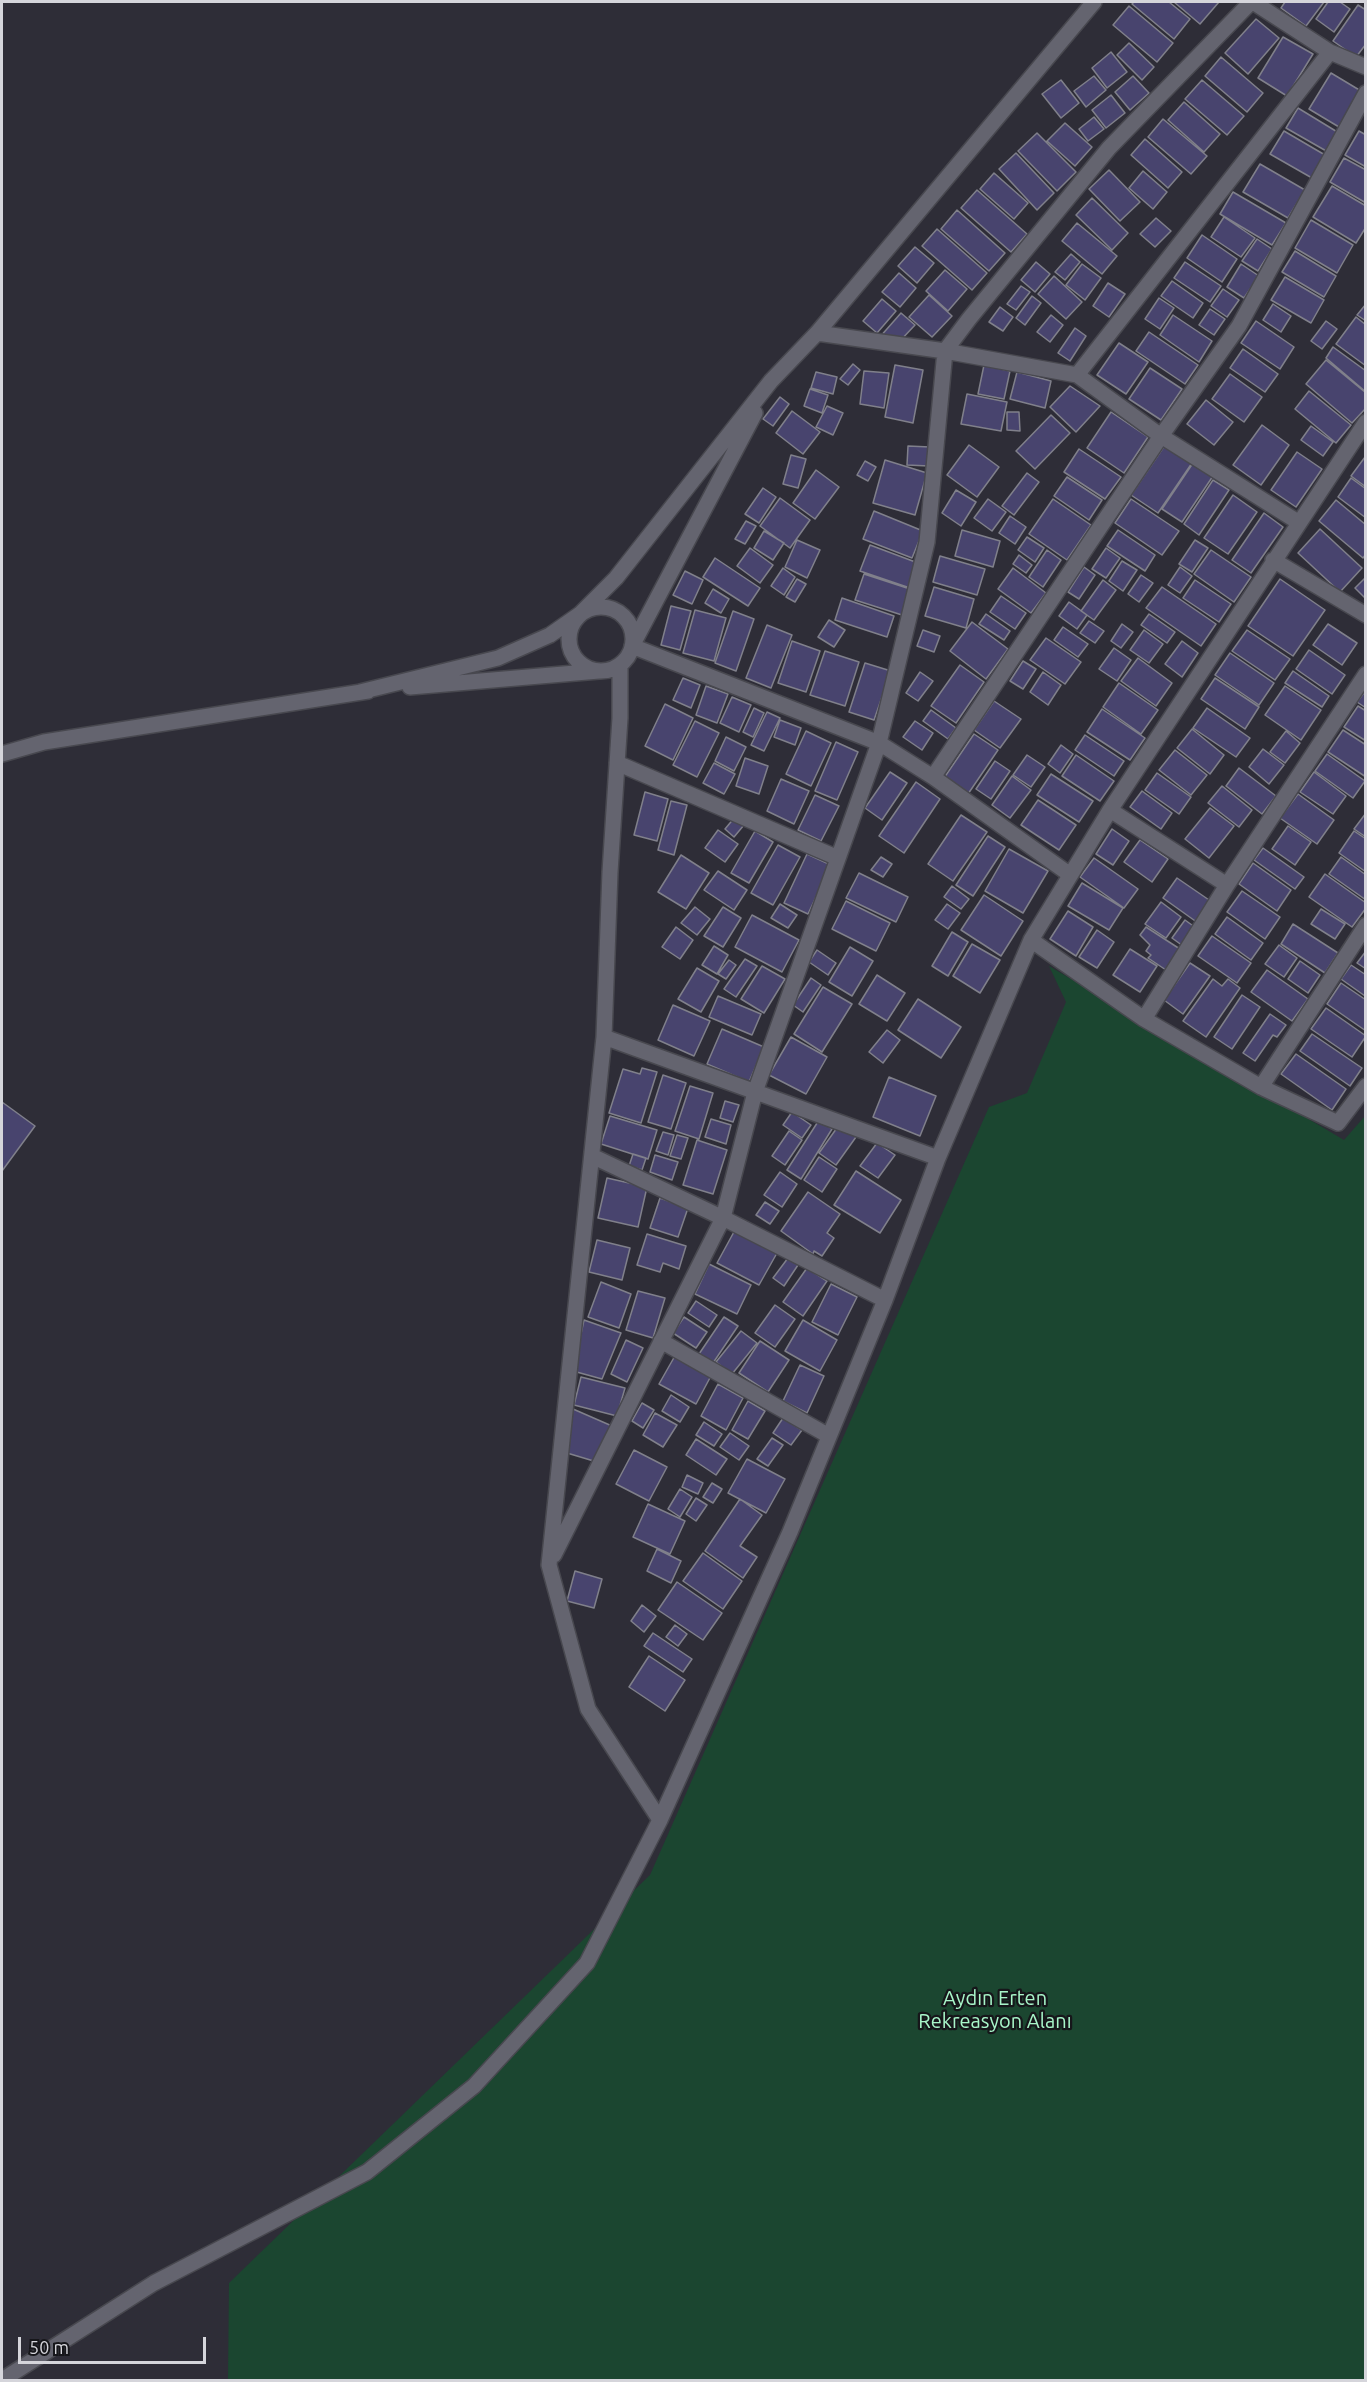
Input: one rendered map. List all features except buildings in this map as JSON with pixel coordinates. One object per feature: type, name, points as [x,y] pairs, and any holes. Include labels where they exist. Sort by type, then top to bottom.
[{"type":"street","points":[[599,671],[588,669],[572,654],[569,633],[573,622],[616,578],[771,381],[818,333],[1094,2]]},
{"type":"street","points":[[549,1565],[723,1218],[756,1092],[879,743],[927,542],[945,351],[1109,148],[1252,2],[1330,52],[1365,67]]},
{"type":"street","points":[[1077,375],[1330,52]]},
{"type":"street","points":[[933,777],[1161,436],[1239,326],[1365,93]]},
{"type":"street","points":[[818,333],[945,351],[1077,375],[1161,436],[1298,522]]},
{"type":"street","points":[[2,754],[44,742],[360,692],[610,670],[620,665],[628,656],[771,381]]},
{"type":"street","points":[[2,2380],[154,2283],[367,2172],[474,2086],[587,1962],[660,1820],[790,1532],[885,1300],[938,1158],[1030,940],[1110,810],[1365,422]]},
{"type":"street","points":[[1273,560],[1365,615]]},
{"type":"street","points":[[360,692],[498,658],[550,635],[580,614],[598,606],[618,611],[631,627],[632,646]]},
{"type":"street","points":[[632,646],[879,743],[933,777],[1069,874]]},
{"type":"street","points":[[620,665],[620,718],[604,1038],[549,1565],[588,1709],[660,1820]]},
{"type":"street","points":[[1144,1019],[1227,885],[1365,674]]},
{"type":"street","points":[[617,763],[838,858]]},
{"type":"street","points":[[1110,810],[1227,885]]},
{"type":"street","points":[[1261,1087],[1365,925]]},
{"type":"street","points":[[1030,940],[1144,1019],[1261,1087],[1338,1123],[1365,1086]]},
{"type":"street","points":[[604,1038],[938,1158]]},
{"type":"street","points":[[592,1156],[723,1218],[885,1300]]},
{"type":"street","points":[[661,1341],[829,1436]]},
{"type":"green space","name":"Aydın Erten Rekreasyon Alanı","points":[[1049,966],[1344,1140],[1365,1116],[1365,2380],[228,2380],[229,2283],[650,1875],[989,1107],[1027,1093],[1066,1002]]}]
